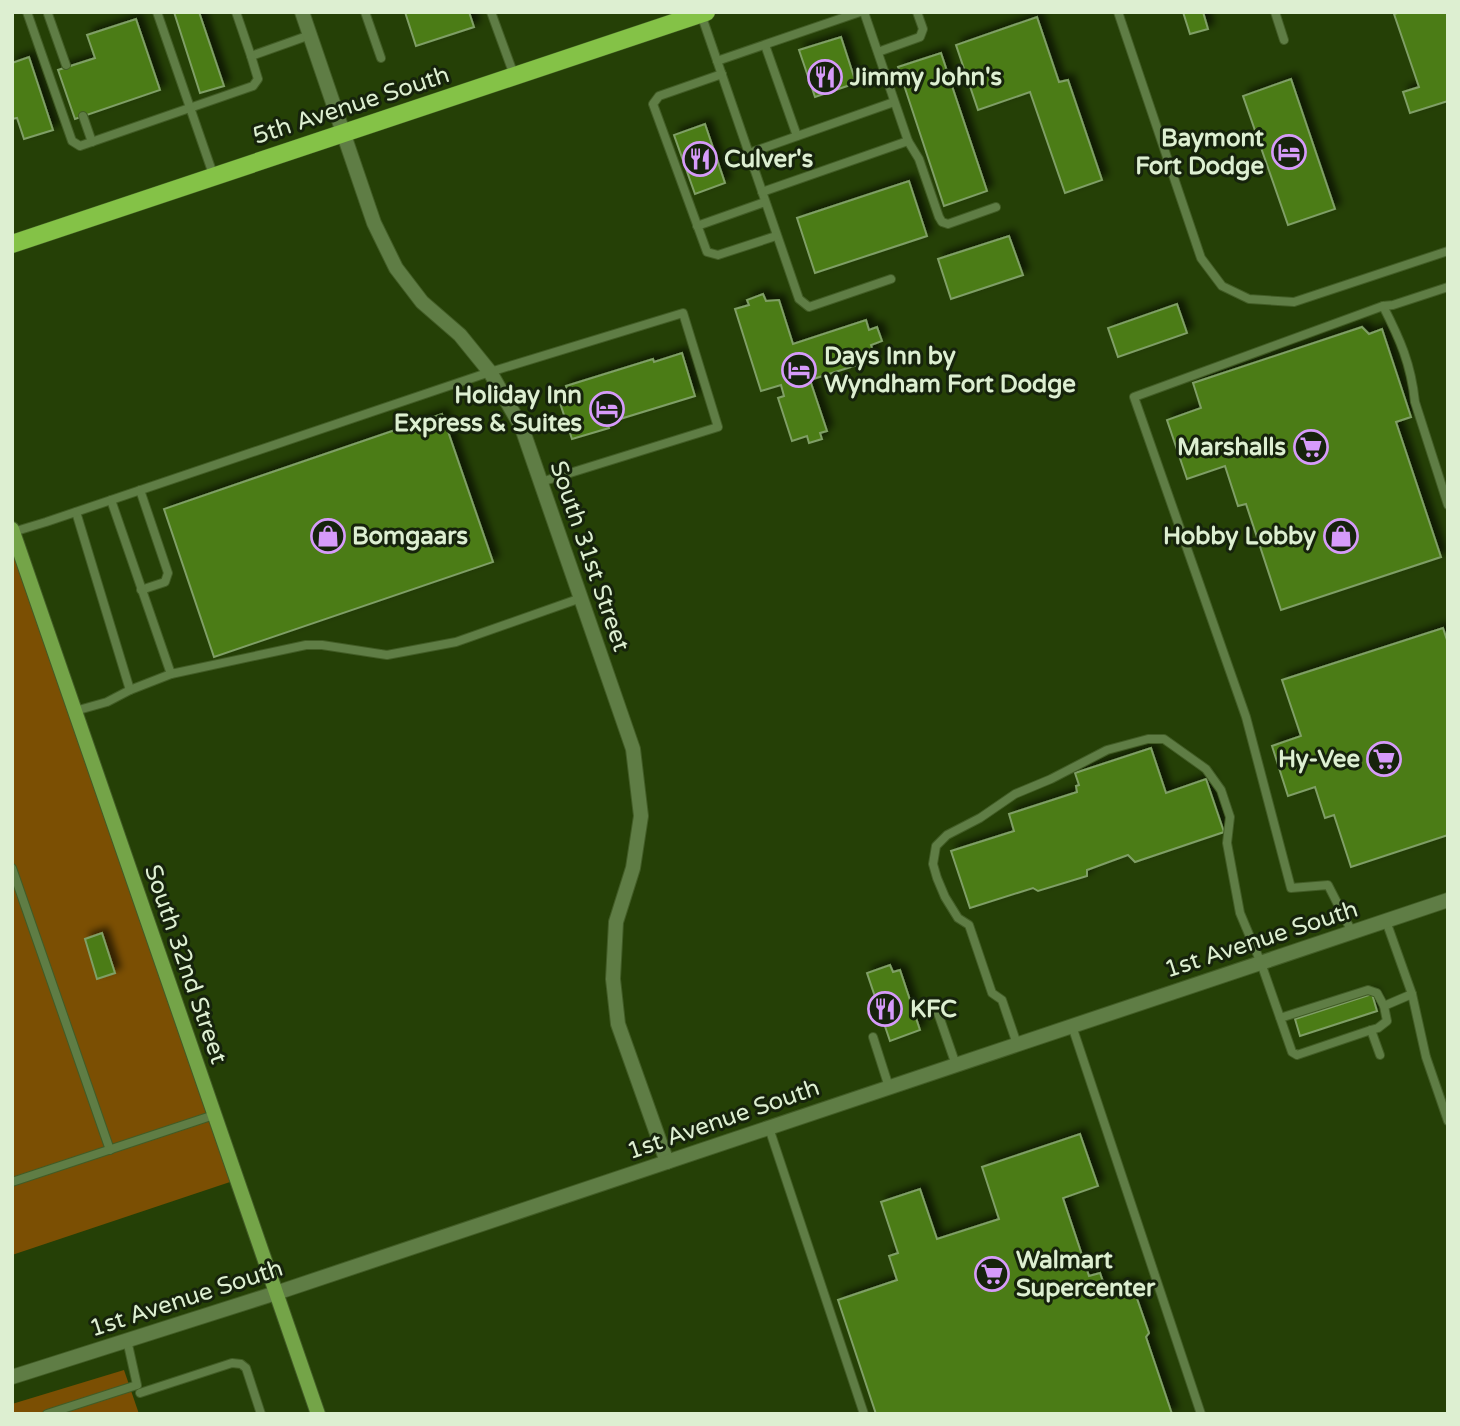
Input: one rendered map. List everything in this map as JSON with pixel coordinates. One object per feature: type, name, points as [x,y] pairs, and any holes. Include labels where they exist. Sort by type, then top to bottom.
[{"type":"main road","name":"5th Avenue South","points":[[12,244],[704,13]]},
{"type":"main road","name":"South 32nd Street","points":[[13,530],[318,1414]]},
{"type":"street","name":"South 31st Street","points":[[302,12],[374,223],[396,268],[422,302],[460,335],[491,372],[522,428],[633,748],[641,816],[634,868],[616,922],[613,979],[618,1024],[667,1162]]},
{"type":"street","name":"1st Avenue South","points":[[12,1377],[276,1293],[1448,900]]},
{"type":"lane","points":[[158,12],[214,177]]},
{"type":"lane","points":[[66,65],[51,13],[28,16],[72,141],[80,146],[253,86],[258,79],[236,12]]},
{"type":"lane","points":[[365,12],[381,58]]},
{"type":"lane","points":[[491,12],[514,76]]},
{"type":"lane","points":[[717,61],[862,12],[908,141],[919,159],[942,222],[948,224],[996,207]]},
{"type":"lane","points":[[878,52],[920,37],[923,29],[917,12]]},
{"type":"lane","points":[[1118,12],[1201,258],[1222,286],[1249,299],[1294,302],[1448,251]]},
{"type":"lane","points":[[1275,12],[1284,40]]},
{"type":"lane","points":[[704,13],[717,61],[799,299],[809,307],[891,279]]},
{"type":"lane","points":[[251,56],[310,35]]},
{"type":"lane","points":[[765,45],[797,136]]},
{"type":"lane","points":[[722,74],[659,96],[653,104],[707,252],[718,255],[776,236]]},
{"type":"lane","points":[[748,153],[894,102]]},
{"type":"lane","points":[[83,116],[92,142]]},
{"type":"lane","points":[[762,192],[908,141]]},
{"type":"lane","points":[[697,226],[765,202]]},
{"type":"lane","points":[[1352,932],[1328,885],[1292,888],[1246,717],[1134,397],[1383,306],[1448,287]]},
{"type":"lane","points":[[1383,306],[1402,343],[1415,402],[1448,505]]},
{"type":"lane","points":[[13,530],[76,512],[491,372],[682,313],[719,427],[541,482]]},
{"type":"lane","points":[[140,490],[167,573],[165,582],[141,590]]},
{"type":"lane","points":[[111,500],[171,674]]},
{"type":"lane","points":[[76,512],[130,690]]},
{"type":"lane","points":[[75,711],[107,702],[171,674],[306,645],[387,655],[456,642],[581,598]]},
{"type":"lane","points":[[1017,1044],[1002,1000],[992,993],[969,925],[958,918],[945,897],[933,864],[936,846],[947,835],[1015,794],[1107,750],[1148,739],[1164,738],[1206,769],[1221,790],[1230,817],[1227,843],[1240,913],[1261,962],[1280,1018],[1292,1052],[1297,1055],[1378,1028],[1387,1021],[1384,1006],[1377,993],[1368,990],[1280,1018]]},
{"type":"lane","points":[[13,872],[110,1150]]},
{"type":"lane","points":[[1386,921],[1412,994],[1426,1057],[1448,1121]]},
{"type":"lane","points":[[1384,1006],[1412,994]]},
{"type":"lane","points":[[938,1013],[956,1065]]},
{"type":"lane","points":[[1072,1026],[1201,1414]]},
{"type":"lane","points":[[1371,1030],[1380,1055]]},
{"type":"lane","points":[[873,1037],[889,1087]]},
{"type":"lane","points":[[12,1182],[214,1115]]},
{"type":"lane","points":[[769,1128],[864,1414]]},
{"type":"lane","points":[[47,1414],[138,1385],[127,1340]]},
{"type":"lane","points":[[140,1393],[232,1363],[242,1364],[246,1368],[261,1414]]},
{"type":"shaded area","points":[[12,529],[236,1180],[12,1255]]},
{"type":"shaded area","points":[[124,1370],[139,1414],[12,1414],[12,1404]]},
{"type":"building","points":[[174,12],[199,12],[224,86],[200,93]]},
{"type":"building","points":[[405,12],[469,12],[474,27],[416,46]]},
{"type":"building","points":[[1183,12],[1203,12],[1208,29],[1190,34]]},
{"type":"building","points":[[1448,12],[1448,101],[1410,113],[1403,92],[1419,87],[1394,14]]},
{"type":"building","points":[[1037,17],[1059,82],[1068,80],[1102,180],[1065,193],[1030,92],[978,110],[956,45]]},
{"type":"building","points":[[136,19],[160,90],[75,119],[58,70],[95,58],[87,35]]},
{"type":"building","points":[[841,37],[856,83],[815,97],[799,50]]},
{"type":"building","points":[[941,53],[987,191],[944,206],[898,67]]},
{"type":"building","points":[[29,57],[53,130],[24,139],[17,118],[12,119],[12,63]]},
{"type":"building","name":"Baymont Fort Dodge","points":[[1291,79],[1335,209],[1288,225],[1243,96]]},
{"type":"building","name":"Culver's","points":[[705,124],[725,183],[695,194],[674,135]]},
{"type":"building","points":[[909,181],[927,236],[815,273],[797,218]]},
{"type":"building","points":[[1009,236],[1023,275],[951,299],[938,259]]},
{"type":"building","name":"Days Inn by Wyndham Fort Dodge","points":[[763,294],[766,301],[779,300],[793,344],[866,320],[869,330],[877,327],[882,341],[871,345],[876,359],[810,380],[827,431],[820,433],[822,439],[809,443],[807,436],[792,441],[778,398],[784,396],[781,385],[761,391],[735,309],[749,305],[747,300]]},
{"type":"building","points":[[1177,304],[1187,333],[1118,357],[1108,328]]},
{"type":"building","points":[[1362,327],[1369,334],[1382,329],[1411,417],[1396,422],[1441,557],[1281,610],[1246,504],[1238,506],[1225,466],[1187,479],[1167,420],[1201,408],[1193,383]]},
{"type":"building","name":"Holiday Inn Express & Suites","points":[[682,353],[695,396],[607,423],[609,428],[572,439],[557,394],[567,390],[566,386],[653,359],[654,362]]},
{"type":"building","name":"Bomgaars","points":[[442,414],[493,562],[214,657],[164,509]]},
{"type":"building","points":[[1443,628],[1448,640],[1448,835],[1351,867],[1334,815],[1325,818],[1315,787],[1288,796],[1272,746],[1301,736],[1282,680]]},
{"type":"building","points":[[1151,748],[1166,793],[1206,779],[1224,832],[1135,862],[1128,855],[1087,870],[1087,876],[1038,891],[1033,888],[970,908],[951,851],[1014,831],[1009,814],[1077,792],[1076,786],[1079,785],[1075,773]]},
{"type":"building","points":[[102,933],[115,973],[97,979],[85,939]]},
{"type":"building","points":[[890,965],[893,972],[900,970],[920,1030],[890,1041],[867,973]]},
{"type":"building","points":[[1372,994],[1377,1011],[1300,1036],[1295,1019]]},
{"type":"building","name":"Walmart Supercenter","points":[[1080,1134],[1098,1186],[1063,1198],[1089,1276],[1100,1273],[1106,1290],[1128,1283],[1136,1287],[1134,1290],[1149,1333],[1146,1337],[1172,1414],[876,1414],[838,1300],[897,1280],[889,1256],[898,1253],[881,1202],[920,1189],[937,1239],[999,1219],[982,1167]]},
{"type":"place","name":"Jimmy John's","points":[[825,77]]},
{"type":"place","name":"Baymont Fort Dodge","points":[[1289,152]]},
{"type":"place","name":"Culver's","points":[[700,159]]},
{"type":"place","name":"Days Inn by Wyndham Fort Dodge","points":[[799,370]]},
{"type":"place","name":"Holiday Inn Express & Suites","points":[[607,409]]},
{"type":"place","name":"Marshalls","points":[[1311,447]]},
{"type":"place","name":"Bomgaars","points":[[328,536]]},
{"type":"place","name":"Hobby Lobby","points":[[1341,536]]},
{"type":"place","name":"Hy-Vee","points":[[1384,759]]},
{"type":"place","name":"KFC","points":[[885,1009]]},
{"type":"place","name":"Walmart Supercenter","points":[[992,1274]]}]
